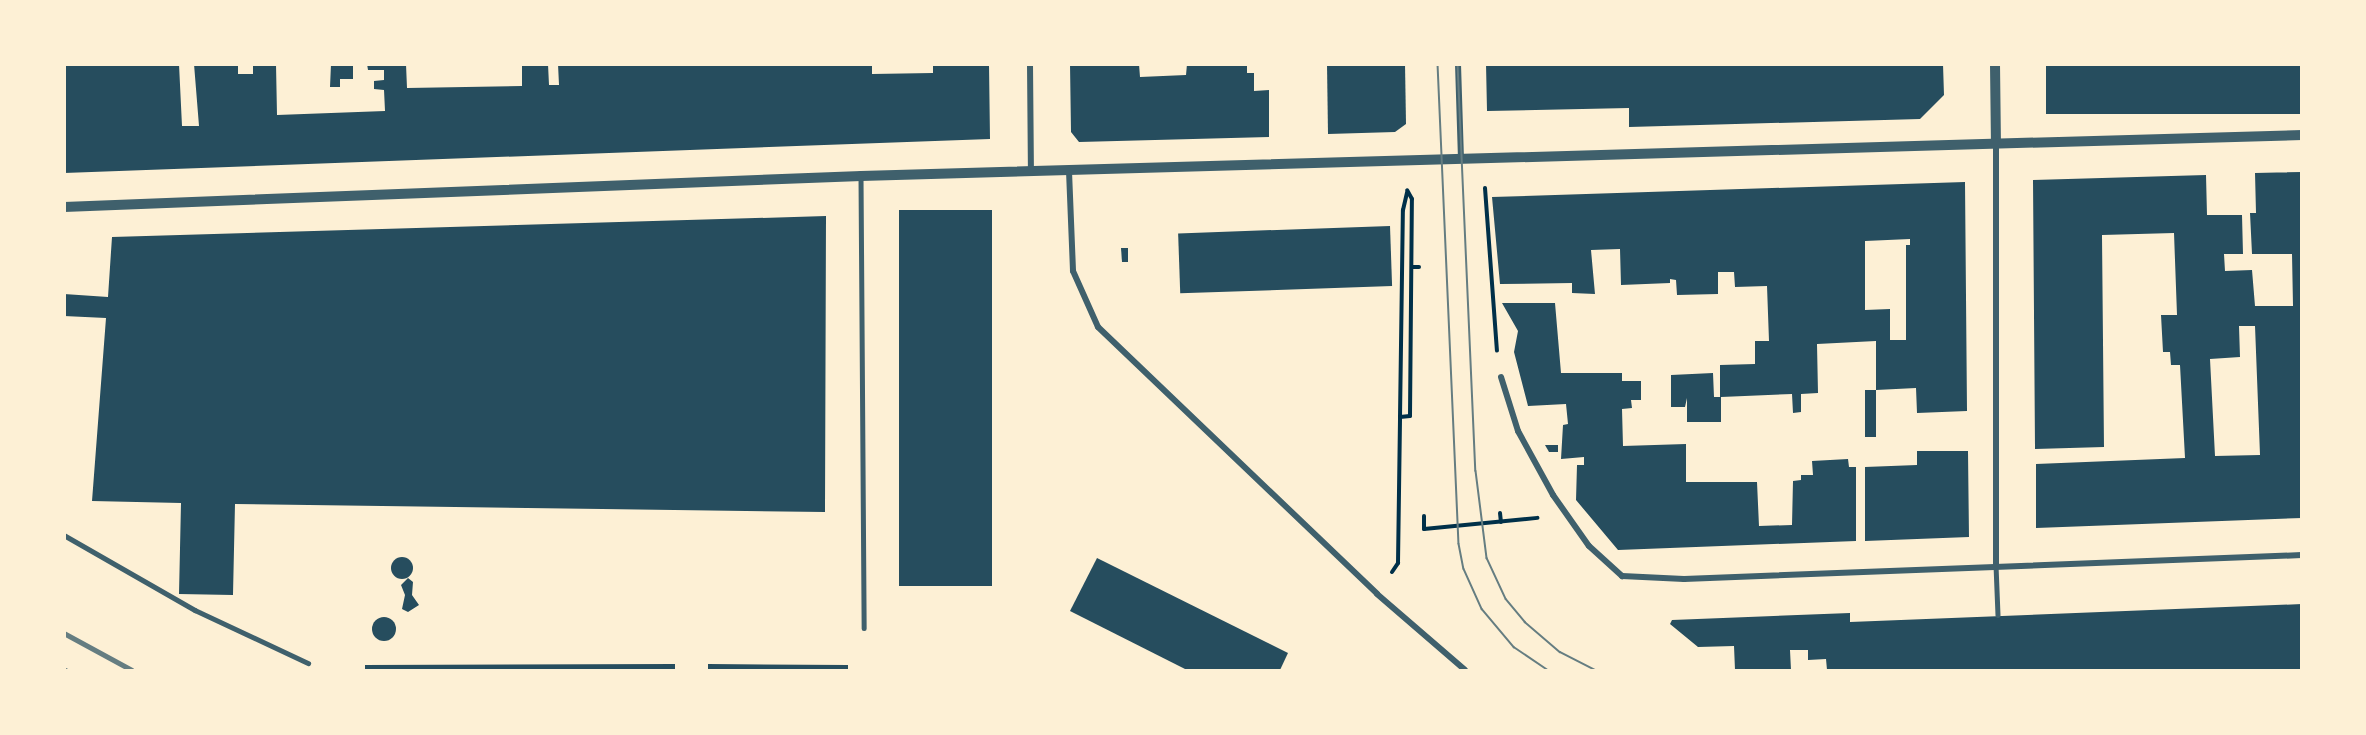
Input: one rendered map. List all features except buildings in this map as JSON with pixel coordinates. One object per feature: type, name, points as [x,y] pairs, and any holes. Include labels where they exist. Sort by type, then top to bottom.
[{"type":"street","points":[[1030,64],[1031,171]]},
{"type":"street","points":[[1458,64],[1461,158]]},
{"type":"street","points":[[1995,64],[1996,565]]},
{"type":"street","points":[[64,207],[861,176],[2301,135]]},
{"type":"street","points":[[1069,171],[1073,271],[1098,327],[1377,594],[1465,670]]},
{"type":"street","points":[[1501,377],[1518,431],[1568,515],[1590,546],[1622,576],[1684,579],[1996,565],[2301,555]]},
{"type":"lane","points":[[861,176],[864,628]]},
{"type":"lane","points":[[64,535],[195,610],[308,663]]},
{"type":"lane","points":[[1996,565],[1998,615]]},
{"type":"path","points":[[1480,157],[1501,377]]},
{"type":"path","points":[[1377,594],[1398,563],[1403,210],[1407,192],[1407,159]]},
{"type":"path","points":[[1400,417],[1410,416],[1413,267],[1412,199],[1407,192]]},
{"type":"path","points":[[1413,267],[1419,267]]},
{"type":"path","points":[[1500,513],[1501,522]]},
{"type":"path","points":[[1424,516],[1424,529],[1568,515]]},
{"type":"tram line","points":[[1438,64],[1459,544],[1464,569],[1482,609],[1514,647],[1548,670]]},
{"type":"tram line","points":[[1458,64],[1476,471],[1487,558],[1506,599],[1525,622],[1560,652],[1595,670]]},
{"type":"railway","points":[[64,633],[132,670]]}]
